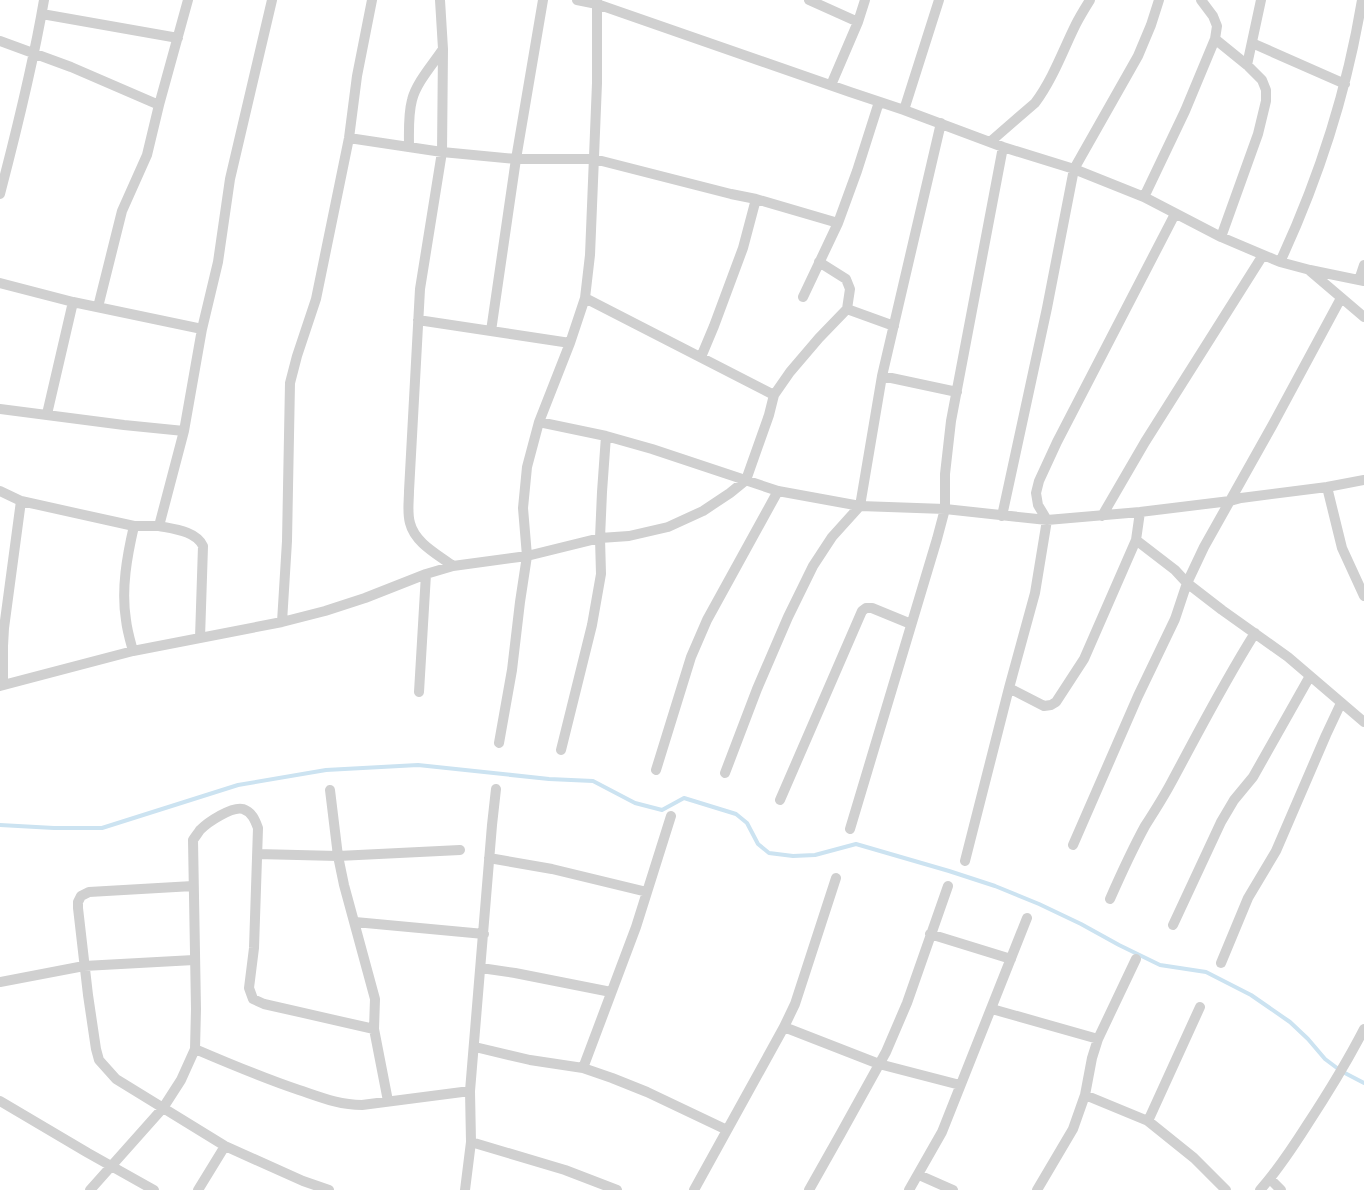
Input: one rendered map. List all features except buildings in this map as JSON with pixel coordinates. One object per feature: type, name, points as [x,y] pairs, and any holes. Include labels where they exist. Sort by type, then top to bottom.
[{"type":"street","points":[[0,194],[18,128],[35,53],[44,0]]},
{"type":"street","points":[[98,307],[122,211],[147,155],[188,0]]},
{"type":"street","points":[[159,526],[184,431],[202,329],[218,262],[230,179],[272,0]]},
{"type":"street","points":[[282,622],[287,541],[290,384],[296,356],[316,299],[349,138],[357,76],[372,0]]},
{"type":"street","points":[[440,0],[443,50],[442,152],[420,289],[408,491],[409,521],[414,534],[422,543],[453,566]]},
{"type":"street","points":[[491,331],[516,159],[544,0]]},
{"type":"street","points":[[577,0],[597,2],[904,110],[1003,147],[1074,169],[1144,197],[1221,237],[1280,262],[1362,281],[1364,265]]},
{"type":"street","points":[[809,0],[858,22]]},
{"type":"street","points":[[832,85],[865,0]]},
{"type":"street","points":[[904,110],[939,0]]},
{"type":"street","points":[[990,142],[1034,103],[1040,95],[1090,0]]},
{"type":"street","points":[[1002,516],[1045,317],[1074,169],[1138,56],[1159,0]]},
{"type":"street","points":[[1144,197],[1185,111],[1215,39],[1217,26],[1213,16],[1202,0]]},
{"type":"street","points":[[1247,65],[1261,0]]},
{"type":"street","points":[[1280,262],[1307,202],[1319,169],[1345,84],[1362,0]]},
{"type":"street","points":[[499,743],[512,670],[527,556],[523,508],[527,467],[539,422],[585,298],[590,255],[594,159],[597,83],[597,2]]},
{"type":"street","points":[[42,14],[178,38]]},
{"type":"street","points":[[1215,39],[1247,65],[1262,80],[1266,90],[1266,101],[1258,134],[1221,237]]},
{"type":"street","points":[[0,41],[35,53],[159,104]]},
{"type":"street","points":[[1252,43],[1345,84]]},
{"type":"street","points":[[409,147],[412,98],[419,84],[443,50]]},
{"type":"street","points":[[804,297],[838,223],[879,102]]},
{"type":"street","points":[[725,773],[757,689],[788,617],[813,566],[832,537],[860,506],[882,376],[941,124]]},
{"type":"street","points":[[349,138],[442,152],[516,159],[594,159],[756,199],[838,223]]},
{"type":"street","points":[[850,829],[945,509],[947,452],[1003,147]]},
{"type":"street","points":[[700,357],[714,326],[743,248],[756,199]]},
{"type":"street","points":[[965,861],[1035,593],[1047,520],[1038,505],[1036,493],[1039,480],[1175,214]]},
{"type":"street","points":[[1102,516],[1263,255]]},
{"type":"street","points":[[22,501],[4,628],[2,686],[133,650],[282,622],[326,611],[453,566],[527,556],[600,538],[629,536],[668,527],[703,511],[746,480],[769,415],[774,395],[790,372],[847,309],[850,289],[846,279],[819,262]]},
{"type":"street","points":[[1310,270],[1364,317]]},
{"type":"street","points":[[0,284],[73,302],[202,329]]},
{"type":"street","points":[[585,298],[774,395]]},
{"type":"street","points":[[1073,845],[1138,696],[1175,619],[1187,583],[1204,547],[1341,298]]},
{"type":"street","points":[[47,414],[73,302]]},
{"type":"street","points":[[847,309],[894,326]]},
{"type":"street","points":[[418,320],[570,342]]},
{"type":"street","points":[[882,376],[957,392]]},
{"type":"street","points":[[0,409],[184,431]]},
{"type":"street","points":[[539,422],[606,436],[652,449],[778,491],[860,506],[945,509],[1047,520],[1102,516],[1230,501],[1364,480]]},
{"type":"street","points":[[561,750],[592,626],[601,574],[600,538],[606,436]]},
{"type":"street","points":[[1327,486],[1342,548],[1364,596]]},
{"type":"street","points":[[0,491],[22,501],[134,526],[159,526],[195,536],[200,540],[202,546],[200,638]]},
{"type":"street","points":[[656,770],[691,657],[707,620],[778,491]]},
{"type":"street","points":[[1009,688],[1044,706],[1056,702],[1084,659],[1136,540],[1140,512]]},
{"type":"street","points":[[133,650],[126,620],[124,593],[129,548],[134,526]]},
{"type":"street","points":[[1136,540],[1222,610],[1288,657],[1364,722]]},
{"type":"street","points":[[419,692],[426,574]]},
{"type":"street","points":[[780,800],[862,611],[866,608],[872,608],[911,624]]},
{"type":"street","points":[[1110,899],[1144,828],[1169,786],[1213,703],[1255,634]]},
{"type":"street","points":[[1173,925],[1221,822],[1234,800],[1253,777],[1310,676]]},
{"type":"street","points":[[1221,962],[1248,898],[1276,851],[1326,735],[1342,703]]},
{"type":"street","points":[[465,1190],[471,1142],[470,1091],[496,789]]},
{"type":"street","points":[[330,790],[338,856],[344,885],[375,999],[374,1030],[388,1102]]},
{"type":"street","points":[[90,1190],[163,1108],[181,1080],[195,1049],[193,840],[200,830],[215,819],[236,809],[244,809],[253,816],[258,828],[254,948],[249,988],[253,999],[264,1004],[374,1030]]},
{"type":"street","points":[[583,1068],[636,927],[671,816]]},
{"type":"street","points":[[257,854],[338,856],[460,850]]},
{"type":"street","points":[[489,858],[552,869],[648,892]]},
{"type":"street","points":[[694,1190],[795,1004],[836,878]]},
{"type":"street","points":[[193,886],[89,892],[81,896],[78,908],[84,966],[99,1060],[116,1079],[190,1123],[224,1146],[302,1181],[329,1190]]},
{"type":"street","points":[[809,1190],[886,1052],[907,1003],[948,886]]},
{"type":"street","points":[[909,1190],[942,1132],[1027,918]]},
{"type":"street","points":[[354,922],[484,934]]},
{"type":"street","points":[[930,934],[1011,959]]},
{"type":"street","points":[[1038,1190],[1073,1129],[1085,1095],[1092,1058],[1098,1040],[1136,959]]},
{"type":"street","points":[[0,982],[84,966],[194,960]]},
{"type":"street","points":[[481,968],[611,992]]},
{"type":"street","points":[[1148,1121],[1200,1008]]},
{"type":"street","points":[[992,1009],[1098,1040]]},
{"type":"street","points":[[784,1027],[879,1064],[960,1085]]},
{"type":"street","points":[[1260,1190],[1270,1179],[1323,1101],[1352,1054],[1364,1029]]},
{"type":"street","points":[[475,1047],[530,1060],[583,1068],[647,1092],[727,1130]]},
{"type":"street","points":[[195,1049],[260,1077],[348,1105],[362,1105],[470,1091]]},
{"type":"street","points":[[1085,1095],[1148,1121],[1194,1158],[1226,1190]]},
{"type":"street","points":[[0,1101],[154,1190]]},
{"type":"street","points":[[471,1142],[565,1170],[617,1190]]},
{"type":"street","points":[[198,1190],[224,1146]]},
{"type":"street","points":[[919,1175],[953,1190]]},
{"type":"street","points":[[1270,1179],[1281,1190]]},
{"type":"waterway","points":[[0,825],[102,828],[238,785],[326,770],[418,765],[549,779],[593,781],[635,803],[662,810],[684,798],[736,814],[747,823],[758,844],[769,853],[793,856],[815,855],[856,844],[995,886],[1081,924],[1160,965],[1206,972],[1251,995],[1290,1022],[1325,1059],[1341,1071],[1364,1083]]}]
